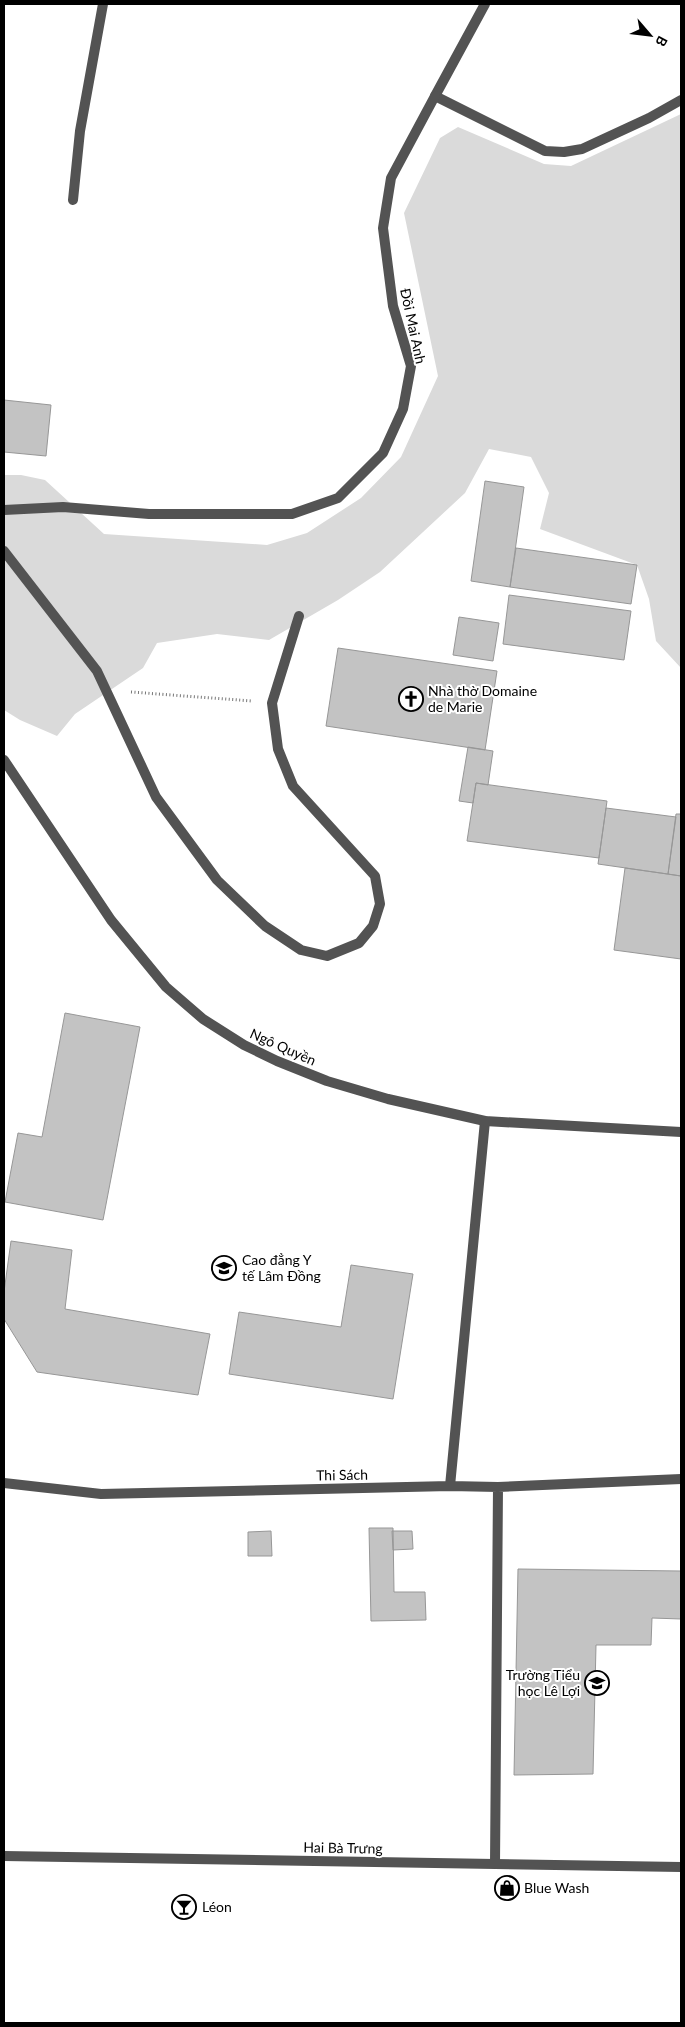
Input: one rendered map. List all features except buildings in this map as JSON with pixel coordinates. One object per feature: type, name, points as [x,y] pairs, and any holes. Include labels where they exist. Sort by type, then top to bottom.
[{"type":"street","points":[[73,200],[80,131],[103,4]]},
{"type":"street","name":"Đồi Mai Anh","points":[[4,510],[64,508],[149,514],[292,514],[338,498],[383,453],[403,409],[411,366],[393,306],[383,228],[391,178],[485,4]]},
{"type":"street","points":[[435,96],[545,151],[564,152],[582,149],[649,118],[681,100]]},
{"type":"street","points":[[4,550],[97,672],[156,797],[217,880],[265,926],[301,950],[327,956],[359,943],[373,926],[380,904],[375,876],[293,786],[278,749],[272,702],[299,616]]},
{"type":"street","name":"Ngô Quyền","points":[[4,760],[111,920],[166,987],[203,1019],[244,1045],[277,1062],[326,1081],[388,1099],[485,1121],[681,1132]]},
{"type":"street","points":[[450,1486],[485,1121]]},
{"type":"street","name":"Thi Sách","points":[[4,1483],[101,1494],[450,1486],[498,1487],[681,1479]]},
{"type":"street","points":[[495,1864],[498,1487]]},
{"type":"street","name":"Hai Bà Trưng","points":[[4,1856],[681,1867]]},
{"type":"path","points":[[106,690],[272,702]]},
{"type":"shaded area","points":[[681,114],[681,668],[656,641],[649,599],[637,565],[540,529],[549,493],[531,457],[489,449],[465,493],[380,572],[338,600],[269,640],[217,634],[157,643],[143,668],[75,714],[57,736],[20,720],[4,710],[4,475],[21,475],[45,480],[104,534],[267,545],[307,533],[361,498],[401,457],[438,376],[404,213],[440,138],[458,127],[544,164],[571,166]]},
{"type":"place","name":"Nhà thờ Domaine de Marie","points":[[411,699]]},
{"type":"place","name":"Cao đẳng Y tế Lâm Đồng","points":[[224,1268]]},
{"type":"place","name":"Trường Tiểu học Lê Lợi","points":[[597,1683]]},
{"type":"place","name":"Blue Wash","points":[[507,1888]]},
{"type":"place","name":"Léon","points":[[184,1907]]}]
